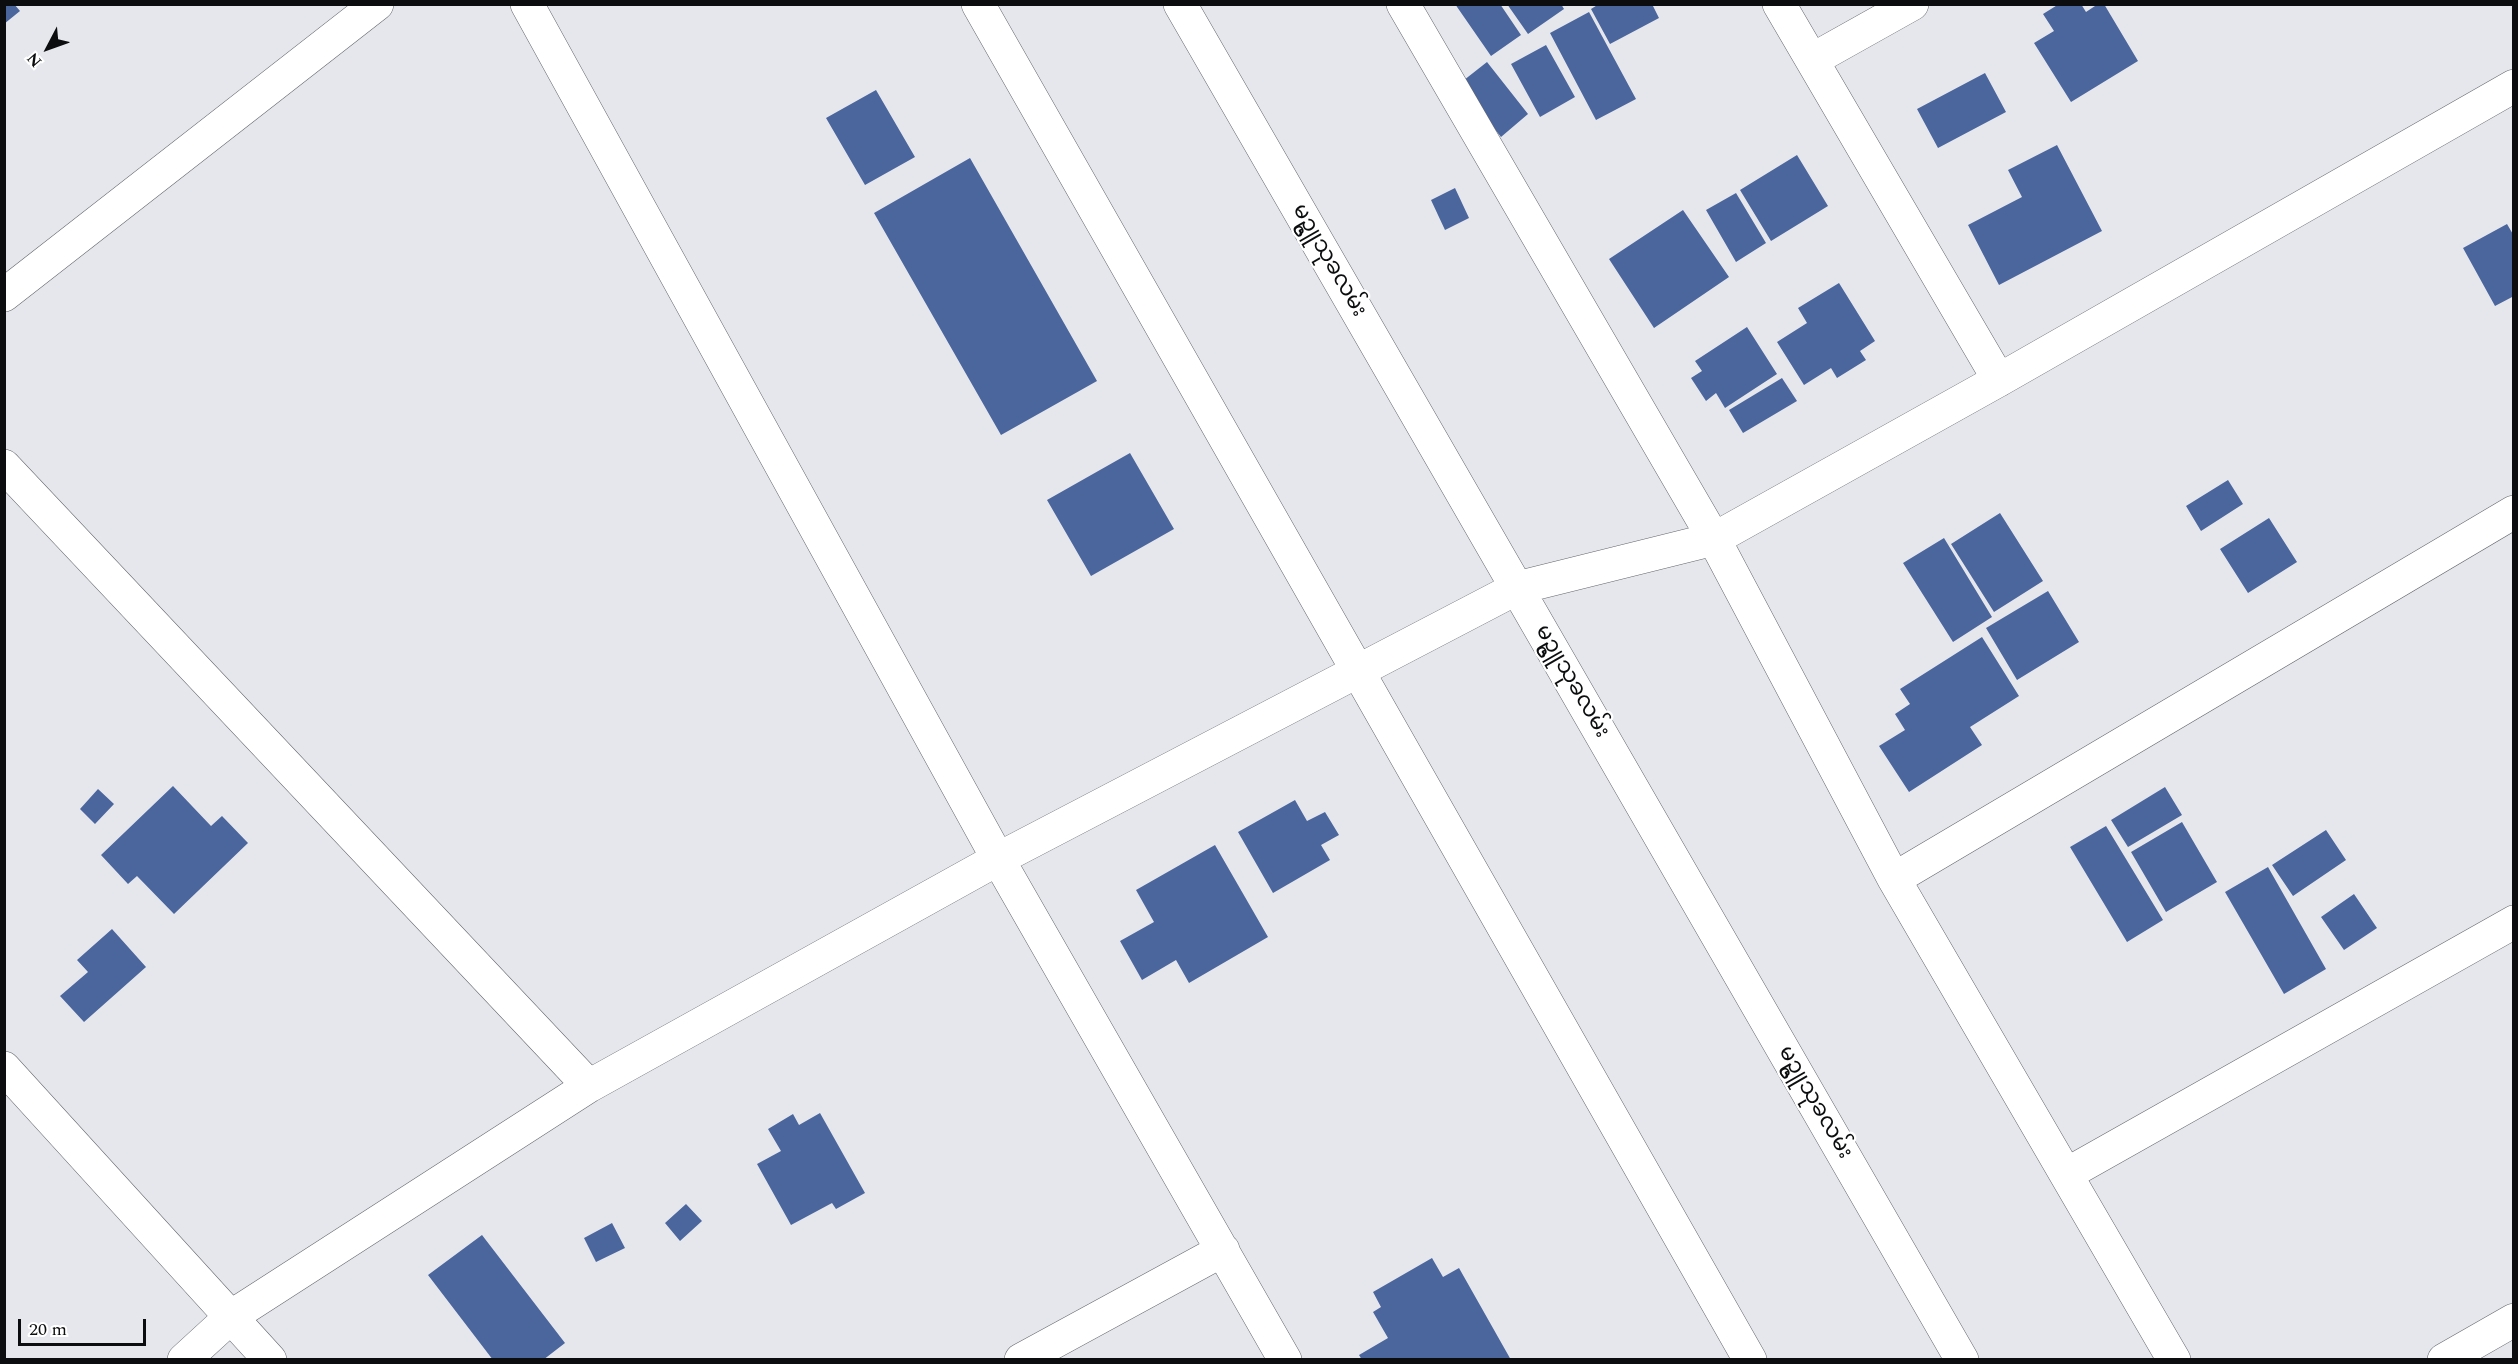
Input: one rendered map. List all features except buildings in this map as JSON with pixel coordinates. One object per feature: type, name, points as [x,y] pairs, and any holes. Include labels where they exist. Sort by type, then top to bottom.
[{"type":"street","points":[[4,295],[378,4]]},
{"type":"street","points":[[527,4],[998,859],[1285,1359]]},
{"type":"street","points":[[978,4],[1749,1359]]},
{"type":"street","name":"မဥ္ဇူသုခလမ်း","points":[[1180,4],[1962,1359]]},
{"type":"street","points":[[1403,4],[1714,539],[1894,879],[2174,1359]]},
{"type":"street","points":[[1779,4],[1999,380]]},
{"type":"street","points":[[1812,60],[1912,4]]},
{"type":"street","points":[[184,1359],[232,1316],[589,1086],[998,859],[1517,588],[1714,539],[1999,380],[2514,86]]},
{"type":"street","points":[[4,466],[589,1086]]},
{"type":"street","points":[[1894,879],[2514,512]]},
{"type":"street","points":[[2067,1174],[2514,922]]},
{"type":"street","points":[[4,1068],[270,1359]]},
{"type":"street","points":[[1021,1359],[1223,1250]]},
{"type":"street","points":[[2444,1359],[2514,1320]]}]
